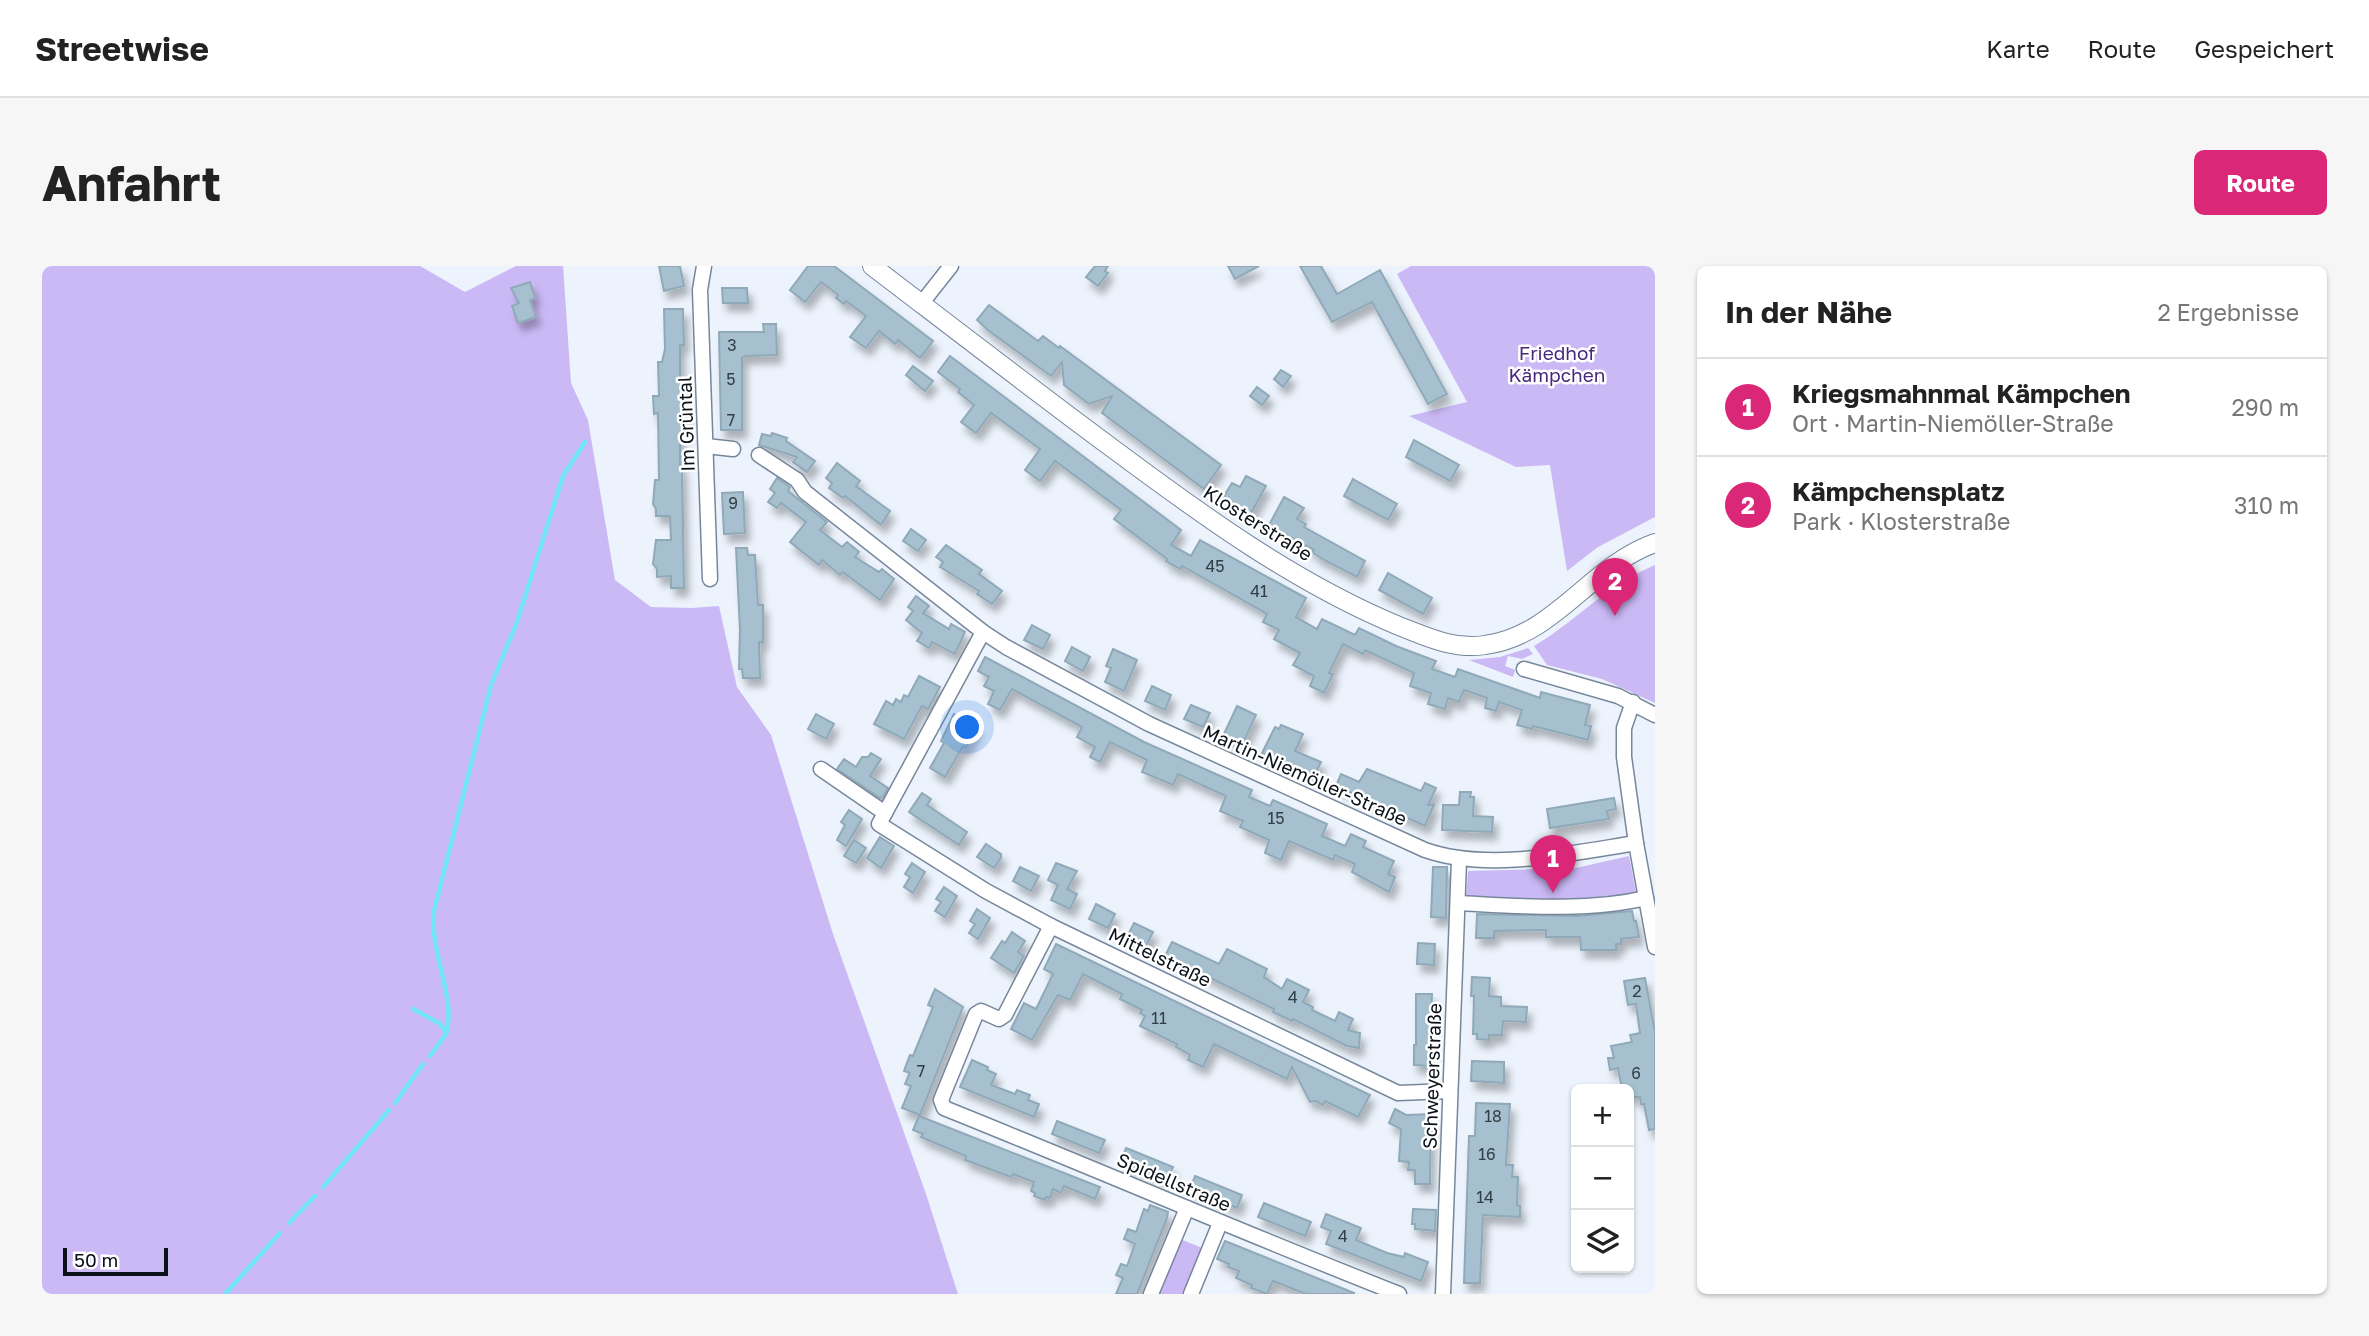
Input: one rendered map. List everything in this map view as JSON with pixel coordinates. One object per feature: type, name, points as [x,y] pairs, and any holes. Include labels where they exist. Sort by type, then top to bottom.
[{"type":"main road","name":"Klosterstraße","points":[[872,266],[1194,509],[1354,606],[1433,640],[1459,647],[1482,646],[1506,642],[1523,635],[1552,616],[1608,568],[1655,543]]},
{"type":"street","points":[[921,304],[951,266]]},
{"type":"street","name":"Im Grüntal","points":[[703,267],[700,290],[710,579]]},
{"type":"street","points":[[706,446],[733,449]]},
{"type":"street","name":"Martin-Niemöller-Straße","points":[[760,456],[797,480],[804,492],[982,632],[1006,647],[1149,724],[1425,850],[1459,860],[1518,859],[1636,843]]},
{"type":"street","points":[[885,813],[982,632]]},
{"type":"street","points":[[1524,669],[1596,689],[1633,702],[1655,715]]},
{"type":"street","points":[[1633,702],[1624,729],[1626,768],[1636,843],[1655,947]]},
{"type":"street","name":"Mittelstraße","points":[[821,769],[885,813],[879,824],[986,891],[1051,926],[1398,1093],[1450,1091]]},
{"type":"street","name":"Schweyerstraße","points":[[1443,1294],[1459,860]]},
{"type":"street","points":[[1458,903],[1582,905],[1625,903],[1646,898]]},
{"type":"street","name":"Spidellstraße","points":[[1051,926],[1005,1014],[999,1019],[981,1012],[976,1014],[941,1100],[944,1108],[1399,1294]]},
{"type":"street","points":[[1151,1294],[1186,1208]]},
{"type":"street","points":[[1191,1294],[1220,1223]]},
{"type":"green space","points":[[42,266],[420,266],[465,292],[516,266],[563,266],[571,383],[588,420],[615,580],[651,607],[719,606],[737,687],[771,735],[833,934],[926,1194],[958,1294],[42,1294]]},
{"type":"green space","name":"Friedhof Kämpchen","points":[[1411,266],[1655,266],[1655,517],[1598,547],[1567,571],[1550,465],[1516,467],[1409,416],[1467,402],[1397,274]]},
{"type":"green space","points":[[1655,565],[1655,703],[1602,679],[1547,665],[1534,646],[1622,582]]},
{"type":"green space","points":[[1528,648],[1533,654],[1522,659],[1508,656],[1505,666],[1515,670],[1513,677],[1469,660],[1500,657]]},
{"type":"green space","points":[[1629,856],[1637,897],[1608,901],[1466,899],[1468,871],[1576,868]]},
{"type":"green space","points":[[1180,1239],[1205,1249],[1188,1294],[1157,1294]]},
{"type":"building","points":[[659,266],[680,266],[684,286],[664,291]]},
{"type":"building","points":[[808,266],[834,266],[933,341],[920,358],[898,340],[895,344],[879,331],[866,348],[850,337],[866,316],[846,301],[844,304],[836,298],[838,295],[821,282],[805,302],[790,290]]},
{"type":"building","points":[[1095,266],[1108,266],[1105,271],[1108,273],[1098,286],[1086,277]]},
{"type":"building","points":[[1228,266],[1259,266],[1235,279]]},
{"type":"building","points":[[1300,266],[1321,266],[1337,294],[1380,270],[1447,394],[1428,404],[1372,302],[1332,322]]},
{"type":"building","points":[[530,282],[535,298],[530,300],[536,317],[518,323],[512,306],[519,303],[511,288]]},
{"type":"building","points":[[722,288],[747,288],[748,303],[723,303]]},
{"type":"building","points":[[989,305],[1038,341],[1043,336],[1059,348],[1060,346],[1221,465],[1204,489],[1102,413],[1112,396],[1089,404],[1064,385],[1062,362],[1051,376],[989,331],[977,320]]},
{"type":"building","points":[[664,309],[683,309],[684,345],[680,345],[680,387],[684,387],[685,432],[680,432],[680,468],[684,588],[671,588],[671,576],[657,577],[657,569],[653,564],[656,540],[671,540],[670,516],[656,516],[653,504],[655,480],[659,480],[658,413],[654,414],[653,396],[659,396],[658,362],[662,362],[665,349]]},
{"type":"building","points":[[763,324],[776,324],[777,355],[742,358],[742,430],[721,430],[719,332],[764,332]]},
{"type":"building","points":[[950,356],[1181,530],[1171,545],[1191,556],[1200,540],[1306,598],[1296,617],[1317,629],[1322,619],[1355,635],[1359,628],[1436,661],[1432,669],[1455,677],[1458,669],[1540,698],[1541,692],[1590,705],[1585,725],[1591,726],[1588,740],[1533,726],[1532,729],[1517,725],[1522,710],[1499,702],[1496,711],[1485,708],[1487,698],[1464,690],[1459,702],[1448,698],[1445,709],[1428,704],[1431,693],[1410,686],[1414,673],[1365,650],[1363,654],[1343,644],[1329,673],[1333,674],[1324,693],[1310,686],[1314,676],[1293,665],[1300,653],[1274,639],[1279,630],[1263,622],[1267,614],[1182,566],[1180,569],[1166,561],[1167,559],[1114,519],[1121,510],[1055,461],[1040,481],[1025,470],[1040,449],[991,413],[976,433],[961,422],[974,405],[958,392],[960,389],[938,372]]},
{"type":"building","points":[[913,366],[933,381],[925,391],[906,375]]},
{"type":"building","points":[[1281,370],[1291,376],[1283,387],[1274,379]]},
{"type":"building","points":[[1257,387],[1269,396],[1262,405],[1250,396]]},
{"type":"building","points":[[772,433],[787,438],[786,441],[815,461],[807,472],[793,462],[797,457],[759,445],[762,434],[771,436]]},
{"type":"building","points":[[1414,440],[1459,465],[1450,481],[1406,457]]},
{"type":"building","points":[[837,463],[860,481],[856,486],[890,511],[881,525],[845,496],[843,498],[829,488],[832,483],[826,478]]},
{"type":"building","points":[[1246,476],[1266,486],[1250,515],[1222,499],[1232,483],[1240,487]]},
{"type":"building","points":[[777,478],[790,487],[788,491],[827,522],[820,530],[842,547],[847,542],[859,552],[855,557],[879,572],[882,569],[894,579],[880,600],[843,572],[840,575],[822,560],[819,565],[790,542],[806,522],[781,503],[777,508],[768,502],[775,493],[770,489]]},
{"type":"building","points":[[1353,479],[1397,504],[1388,520],[1344,496]]},
{"type":"building","points":[[743,492],[745,533],[724,534],[722,493]]},
{"type":"building","points":[[1284,497],[1304,508],[1297,519],[1306,524],[1304,527],[1365,561],[1357,577],[1324,560],[1312,552],[1314,550],[1269,525]]},
{"type":"building","points":[[911,529],[926,540],[918,551],[903,541]]},
{"type":"building","points":[[946,545],[982,570],[979,574],[1002,591],[992,604],[977,594],[979,591],[940,567],[943,562],[936,557]]},
{"type":"building","points":[[736,548],[747,548],[748,555],[755,555],[758,605],[763,605],[763,642],[759,642],[760,678],[743,678],[742,669],[739,669]]},
{"type":"building","points":[[1388,573],[1432,598],[1423,614],[1379,590]]},
{"type":"building","points":[[916,596],[929,606],[923,613],[949,629],[951,624],[965,632],[955,654],[932,642],[929,648],[917,641],[922,633],[906,620],[913,611],[908,607]]},
{"type":"building","points":[[1032,625],[1050,635],[1043,649],[1024,640]]},
{"type":"building","points":[[1072,647],[1090,657],[1083,671],[1065,661]]},
{"type":"building","points":[[1113,649],[1137,660],[1124,691],[1105,682],[1111,668],[1106,666]]},
{"type":"building","points":[[985,657],[1144,742],[1252,790],[1249,797],[1270,806],[1273,800],[1327,824],[1322,836],[1345,846],[1351,834],[1366,841],[1363,847],[1394,861],[1388,874],[1395,877],[1389,892],[1352,872],[1355,864],[1335,855],[1333,860],[1289,841],[1281,860],[1265,853],[1269,840],[1240,827],[1243,821],[1220,811],[1226,796],[1178,774],[1173,785],[1142,772],[1147,760],[1110,742],[1100,762],[1090,757],[1095,747],[1077,737],[1082,727],[1012,689],[1000,710],[988,704],[994,691],[984,686],[989,677],[978,671]]},
{"type":"building","points":[[919,676],[940,687],[928,709],[922,706],[904,739],[874,724],[886,701],[893,705],[896,699],[901,702],[904,695],[908,697]]},
{"type":"building","points":[[1152,686],[1171,695],[1165,710],[1145,701]]},
{"type":"building","points":[[1191,705],[1210,713],[1203,727],[1184,719]]},
{"type":"building","points":[[1237,706],[1256,715],[1242,745],[1223,736]]},
{"type":"building","points":[[816,714],[834,724],[826,739],[808,729]]},
{"type":"building","points":[[954,714],[977,727],[945,777],[930,768],[944,743],[941,741]]},
{"type":"building","points":[[1281,725],[1303,734],[1295,751],[1321,762],[1314,777],[1262,753],[1275,727],[1279,729]]},
{"type":"building","points":[[871,753],[881,759],[870,776],[888,788],[880,798],[837,769],[844,759],[856,767],[862,757],[868,757]]},
{"type":"building","points":[[1367,769],[1421,791],[1425,783],[1436,788],[1428,805],[1434,805],[1425,826],[1336,786],[1341,774],[1359,782]]},
{"type":"building","points":[[1460,792],[1471,792],[1470,797],[1474,797],[1473,816],[1493,817],[1492,832],[1442,830],[1443,805],[1459,805]]},
{"type":"building","points":[[922,793],[931,799],[927,805],[967,832],[959,845],[909,812]]},
{"type":"building","points":[[1614,798],[1616,809],[1607,811],[1609,819],[1550,828],[1547,809]]},
{"type":"building","points":[[849,810],[862,819],[846,846],[837,840],[845,825],[841,822]]},
{"type":"building","points":[[880,837],[894,846],[881,868],[867,858]]},
{"type":"building","points":[[854,840],[866,848],[856,863],[844,856]]},
{"type":"building","points":[[986,844],[1001,854],[994,868],[977,857]]},
{"type":"building","points":[[912,863],[925,872],[913,893],[904,887],[910,877],[905,874]]},
{"type":"building","points":[[1056,863],[1077,871],[1067,889],[1077,894],[1070,909],[1051,900],[1058,885],[1048,880]]},
{"type":"building","points":[[1020,867],[1039,876],[1031,891],[1013,881]]},
{"type":"building","points":[[1433,867],[1447,867],[1446,918],[1431,917]]},
{"type":"building","points":[[944,887],[957,896],[945,917],[935,911],[941,902],[936,899]]},
{"type":"building","points":[[1096,904],[1115,914],[1108,928],[1089,919]]},
{"type":"building","points":[[977,909],[990,918],[978,939],[969,933],[975,924],[970,921]]},
{"type":"building","points":[[1632,911],[1639,937],[1621,939],[1621,944],[1616,944],[1616,950],[1581,950],[1580,937],[1546,937],[1546,930],[1494,931],[1494,938],[1476,938],[1477,914],[1577,916]]},
{"type":"building","points":[[1134,923],[1153,932],[1146,946],[1127,937]]},
{"type":"building","points":[[1012,932],[1025,941],[1018,952],[1024,956],[1014,973],[991,958],[1002,941],[1005,943]]},
{"type":"building","points":[[1172,942],[1219,964],[1227,949],[1267,969],[1264,977],[1282,989],[1287,979],[1309,990],[1303,1002],[1313,1007],[1312,1010],[1335,1021],[1339,1012],[1353,1019],[1348,1030],[1360,1033],[1359,1048],[1347,1046],[1273,1012],[1274,1009],[1165,956]]},
{"type":"building","points":[[1418,943],[1435,944],[1434,965],[1417,964]]},
{"type":"building","points":[[1056,944],[1370,1095],[1358,1117],[1325,1101],[1323,1105],[1316,1101],[1310,1102],[1292,1067],[1287,1079],[1214,1044],[1203,1067],[1188,1060],[1190,1055],[1176,1047],[1177,1044],[1140,1026],[1145,1016],[1140,1013],[1142,1010],[1120,999],[1122,994],[1083,974],[1070,1000],[1058,995],[1032,1040],[1011,1029],[1024,1003],[1036,1009],[1053,974],[1044,969]]},
{"type":"building","points":[[1472,977],[1490,978],[1489,996],[1501,997],[1501,1006],[1527,1007],[1526,1022],[1503,1021],[1502,1035],[1489,1035],[1489,1040],[1477,1039],[1477,1034],[1473,1034]]},
{"type":"building","points":[[1645,978],[1655,1032],[1655,1129],[1649,1130],[1644,1104],[1641,1104],[1640,1097],[1634,1097],[1634,1084],[1621,1084],[1618,1068],[1610,1070],[1608,1058],[1614,1058],[1611,1046],[1632,1042],[1630,1035],[1640,1033],[1636,1004],[1628,1005],[1624,981]]},
{"type":"building","points":[[935,989],[963,1007],[920,1115],[902,1108],[911,1086],[905,1084],[910,1073],[904,1071],[933,1007],[928,1005]]},
{"type":"building","points":[[1416,994],[1432,994],[1429,1066],[1414,1065]]},
{"type":"building","points":[[972,1060],[996,1074],[991,1085],[1015,1094],[1017,1090],[1030,1095],[1028,1100],[1039,1104],[1034,1117],[960,1087]]},
{"type":"building","points":[[1472,1061],[1504,1062],[1504,1083],[1471,1081]]},
{"type":"building","points":[[1476,1103],[1510,1104],[1506,1165],[1513,1165],[1512,1177],[1518,1177],[1517,1205],[1520,1206],[1520,1217],[1483,1215],[1480,1283],[1464,1283],[1469,1136],[1475,1136]]},
{"type":"building","points":[[1395,1109],[1406,1115],[1431,1114],[1430,1184],[1415,1184],[1415,1170],[1408,1170],[1409,1162],[1399,1161],[1401,1129],[1389,1123]]},
{"type":"building","points":[[919,1116],[1100,1187],[1095,1199],[1064,1186],[1061,1193],[1053,1189],[1050,1198],[1046,1197],[1045,1200],[1034,1196],[1035,1193],[1031,1191],[1034,1182],[1013,1174],[1011,1177],[965,1160],[966,1156],[921,1137],[923,1134],[913,1130]]},
{"type":"building","points":[[1057,1121],[1105,1140],[1099,1153],[1052,1134]]},
{"type":"building","points":[[1126,1148],[1173,1167],[1167,1180],[1121,1162]]},
{"type":"building","points":[[1195,1176],[1242,1195],[1237,1208],[1190,1189]]},
{"type":"building","points":[[1264,1203],[1311,1222],[1305,1236],[1258,1217]]},
{"type":"building","points":[[1150,1205],[1168,1212],[1167,1218],[1137,1294],[1116,1294],[1123,1278],[1116,1275],[1121,1264],[1127,1266],[1135,1244],[1124,1239],[1128,1229],[1136,1232],[1144,1209],[1148,1211]]},
{"type":"building","points":[[1413,1209],[1436,1210],[1435,1231],[1415,1229],[1415,1224],[1412,1224]]},
{"type":"building","points":[[1326,1214],[1361,1228],[1356,1240],[1387,1253],[1404,1257],[1405,1253],[1428,1262],[1421,1281],[1326,1244],[1331,1231],[1321,1227]]},
{"type":"building","points":[[1225,1241],[1354,1294],[1306,1294],[1273,1281],[1267,1294],[1251,1288],[1252,1285],[1236,1278],[1239,1271],[1217,1259]]},
{"type":"waterway","points":[[446,1034],[448,1006],[435,943],[434,911],[491,685],[517,622],[563,476],[585,442]]},
{"type":"waterway","points":[[413,1009],[439,1023],[446,1031],[430,1056]]},
{"type":"waterway","points":[[395,1103],[423,1064]]},
{"type":"waterway","points":[[323,1187],[389,1110]]},
{"type":"waterway","points":[[289,1223],[315,1196]]},
{"type":"waterway","points":[[225,1294],[280,1233]]},
{"type":"place","name":"Kämpchensplatz","points":[[1615,616]]},
{"type":"place","name":"Kriegsmahnmal Kämpchen","points":[[1553,893]]}]
